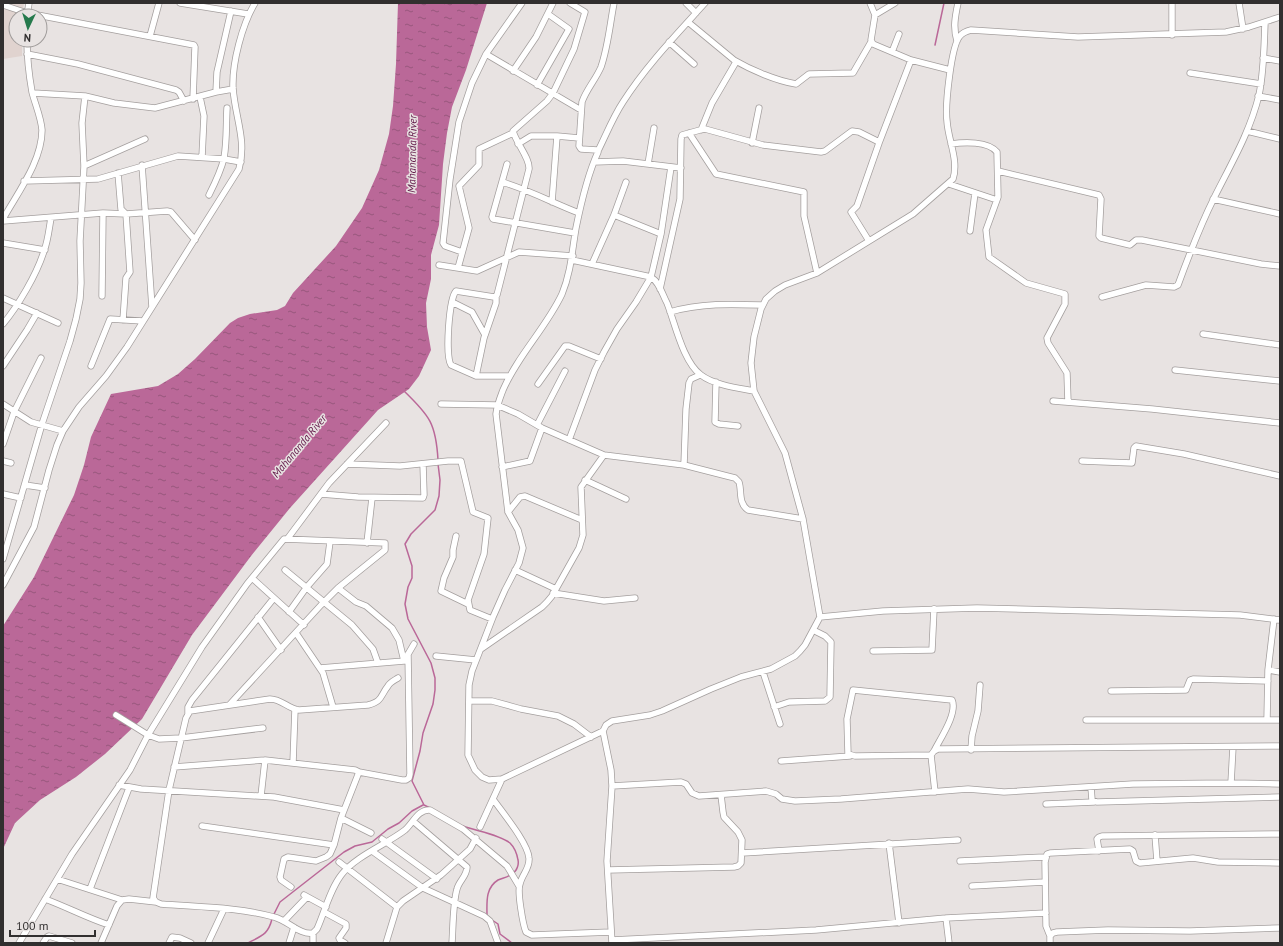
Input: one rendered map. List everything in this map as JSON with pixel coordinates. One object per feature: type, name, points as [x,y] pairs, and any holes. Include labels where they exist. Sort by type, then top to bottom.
[{"type":"street","points":[[150,36],[159,3]]},
{"type":"street","points":[[180,3],[248,14]]},
{"type":"street","points":[[3,585],[34,527],[51,464],[63,431],[79,407],[106,376],[127,347],[235,176],[241,162],[242,152],[241,131],[233,89],[233,80],[238,46],[248,14],[254,3]]},
{"type":"street","points":[[462,252],[445,246],[443,243],[450,179],[459,122],[472,83],[486,54],[522,3]]},
{"type":"street","points":[[513,71],[536,37],[553,3]]},
{"type":"street","points":[[458,268],[469,228],[459,186],[479,165],[478,152],[480,148],[513,133],[513,131],[547,101],[552,93],[574,49],[585,14],[583,10],[571,3]]},
{"type":"street","points":[[598,151],[581,149],[579,146],[581,110],[584,96],[595,79],[604,57],[614,3]]},
{"type":"street","points":[[686,3],[696,13]]},
{"type":"street","points":[[603,731],[502,779],[489,780],[482,776],[475,770],[468,755],[470,677],[492,619],[523,553],[518,530],[508,512],[496,414],[497,406],[509,376],[546,322],[556,305],[566,282],[572,258],[575,233],[594,162],[622,103],[669,42],[705,3]]},
{"type":"street","points":[[688,22],[736,62],[756,71],[796,84],[811,74],[853,73],[871,42],[875,15],[870,3]]},
{"type":"street","points":[[875,15],[895,3]]},
{"type":"street","points":[[957,41],[954,21],[958,3]]},
{"type":"street","points":[[1172,3],[1172,34]]},
{"type":"street","points":[[1239,3],[1243,29]]},
{"type":"street","points":[[216,92],[217,72],[231,11]]},
{"type":"street","points":[[537,85],[569,29],[548,14]]},
{"type":"street","points":[[1046,913],[946,918],[816,930],[612,942],[608,842],[612,786],[611,770],[603,731],[606,724],[612,721],[662,712],[741,677],[763,672],[795,656],[805,645],[814,630],[820,617],[803,519],[785,453],[754,391],[751,363],[754,337],[762,305],[775,291],[785,285],[817,273],[913,214],[953,179],[955,163],[946,113],[950,70],[957,41],[960,36],[971,30],[1078,37],[1226,32],[1265,23],[1280,17]]},
{"type":"street","points":[[48,18],[150,36],[195,46],[193,99]]},
{"type":"street","points":[[1102,297],[1146,285],[1176,287],[1178,284],[1191,250],[1214,199],[1247,131],[1261,84],[1265,23]]},
{"type":"street","points":[[892,52],[899,34]]},
{"type":"street","points":[[669,42],[694,64]]},
{"type":"street","points":[[871,42],[911,60],[950,70]]},
{"type":"street","points":[[3,220],[35,162],[41,137],[42,128],[33,92],[27,48]]},
{"type":"street","points":[[27,54],[78,64],[176,90],[179,92],[184,101]]},
{"type":"street","points":[[486,54],[581,110]]},
{"type":"street","points":[[1263,58],[1280,61]]},
{"type":"street","points":[[869,241],[851,212],[857,206],[879,142],[911,60]]},
{"type":"street","points":[[701,130],[712,103],[736,62]]},
{"type":"street","points":[[1190,73],[1261,84]]},
{"type":"street","points":[[33,92],[85,96],[114,104],[155,108],[233,89]]},
{"type":"street","points":[[3,559],[42,424],[70,341],[80,299],[82,178],[84,166],[82,123],[85,96]]},
{"type":"street","points":[[1258,96],[1280,100]]},
{"type":"street","points":[[200,97],[204,116],[202,157]]},
{"type":"street","points":[[209,195],[224,159],[227,108]]},
{"type":"street","points":[[752,143],[759,108]]},
{"type":"street","points":[[648,164],[654,128]]},
{"type":"street","points":[[660,289],[680,199],[680,139],[682,135],[705,130],[752,143],[785,149],[823,152],[854,131],[879,142]]},
{"type":"street","points":[[1247,131],[1280,139]]},
{"type":"street","points":[[476,376],[485,335],[496,303],[496,296],[508,257],[514,223],[525,189],[530,165],[513,133]]},
{"type":"street","points":[[689,133],[716,174],[804,192],[804,216],[817,273]]},
{"type":"street","points":[[518,144],[531,136],[579,138]]},
{"type":"street","points":[[552,202],[557,136]]},
{"type":"street","points":[[84,166],[145,139]]},
{"type":"street","points":[[951,144],[973,142],[994,148],[997,152],[999,191],[986,230],[989,257],[1026,283],[1065,294],[1065,304],[1047,338],[1048,343],[1067,373],[1068,402]]},
{"type":"street","points":[[24,180],[96,179],[178,156],[224,159],[241,162]]},
{"type":"street","points":[[594,162],[623,161],[681,168]]},
{"type":"street","points":[[507,164],[492,218],[494,220],[575,233]]},
{"type":"street","points":[[142,166],[152,307]]},
{"type":"street","points":[[569,440],[600,359],[617,329],[651,277],[661,234],[671,167]]},
{"type":"street","points":[[998,171],[1099,195],[1101,198],[1100,238],[1130,245],[1139,239],[1261,264],[1280,266]]},
{"type":"street","points":[[118,173],[121,209],[126,214],[130,272],[126,278],[123,320]]},
{"type":"street","points":[[502,182],[525,189],[580,213]]},
{"type":"street","points":[[592,264],[614,215],[626,182]]},
{"type":"street","points":[[949,184],[997,200]]},
{"type":"street","points":[[970,231],[975,193]]},
{"type":"street","points":[[1214,199],[1280,214]]},
{"type":"street","points":[[3,220],[82,216],[103,213],[126,214],[167,211],[171,212],[195,240]]},
{"type":"street","points":[[102,296],[103,213]]},
{"type":"street","points":[[614,215],[661,234]]},
{"type":"street","points":[[3,324],[17,305],[39,266],[45,250],[51,218]]},
{"type":"street","points":[[3,243],[45,250]]},
{"type":"street","points":[[439,264],[477,271],[521,252],[572,258],[651,277],[660,289],[682,347],[690,362],[700,375],[716,382],[754,391]]},
{"type":"street","points":[[496,296],[456,291],[452,302],[448,329],[449,362],[454,367],[476,376],[509,376]]},
{"type":"street","points":[[3,298],[58,323]]},
{"type":"street","points":[[452,302],[472,312],[485,335]]},
{"type":"street","points":[[670,312],[687,307],[731,304],[762,305]]},
{"type":"street","points":[[3,366],[37,313]]},
{"type":"street","points":[[91,366],[110,319],[143,321]]},
{"type":"street","points":[[1203,334],[1280,345]]},
{"type":"street","points":[[538,384],[565,346],[569,346],[600,359]]},
{"type":"street","points":[[3,444],[14,412],[41,358]]},
{"type":"street","points":[[1175,370],[1280,380]]},
{"type":"street","points":[[502,467],[530,461],[540,427],[565,371]]},
{"type":"street","points":[[684,465],[686,409],[689,382],[690,379],[700,375]]},
{"type":"street","points":[[716,382],[715,422],[719,424],[738,426]]},
{"type":"street","points":[[1053,401],[1152,409],[1280,423]]},
{"type":"street","points":[[3,404],[31,422],[63,431]]},
{"type":"street","points":[[441,404],[497,406],[518,414],[540,427],[604,455],[684,465],[727,476],[738,480],[740,484],[741,502],[748,510],[803,519]]},
{"type":"street","points":[[19,943],[72,854],[134,763],[148,735],[202,647],[252,578],[284,539],[288,538],[321,494],[386,423]]},
{"type":"street","points":[[1082,460],[1132,463],[1134,448],[1136,446],[1184,454],[1280,476]]},
{"type":"street","points":[[481,649],[542,607],[555,591],[579,548],[583,535],[580,491],[581,486],[604,455]]},
{"type":"street","points":[[3,460],[11,463]]},
{"type":"street","points":[[347,464],[400,466],[461,461],[473,512],[488,518],[484,552],[468,604],[471,611],[492,619]]},
{"type":"street","points":[[321,494],[372,498],[424,497],[423,464]]},
{"type":"street","points":[[585,480],[626,499]]},
{"type":"street","points":[[25,485],[45,488]]},
{"type":"street","points":[[3,494],[21,498]]},
{"type":"street","points":[[508,512],[520,497],[525,496],[582,520]]},
{"type":"street","points":[[367,543],[372,498]]},
{"type":"street","points":[[456,536],[453,557],[441,591],[468,604]]},
{"type":"street","points":[[230,704],[338,588],[386,549],[385,543],[330,542],[288,538]]},
{"type":"street","points":[[290,612],[306,588],[327,564],[330,542]]},
{"type":"street","points":[[285,570],[353,626],[373,649],[378,663]]},
{"type":"street","points":[[515,570],[555,591],[604,601],[635,598]]},
{"type":"street","points":[[252,578],[304,625]]},
{"type":"street","points":[[338,588],[356,602],[366,606],[392,628],[399,640],[404,661]]},
{"type":"street","points":[[156,902],[153,898],[169,790],[188,714],[188,708],[192,700],[274,598]]},
{"type":"street","points":[[820,617],[883,611],[984,608],[1240,615],[1277,620],[1268,670],[1267,720]]},
{"type":"street","points":[[873,651],[932,650],[934,609]]},
{"type":"street","points":[[258,617],[281,650]]},
{"type":"street","points":[[774,707],[789,702],[825,701],[830,697],[831,642],[825,636],[814,630]]},
{"type":"street","points":[[296,633],[323,673],[333,707]]},
{"type":"street","points":[[404,661],[414,644]]},
{"type":"street","points":[[174,767],[266,760],[355,770],[406,780],[409,778],[410,774],[408,654]]},
{"type":"street","points":[[436,656],[476,660]]},
{"type":"street","points":[[320,668],[404,661]]},
{"type":"street","points":[[1268,670],[1280,672]]},
{"type":"street","points":[[763,672],[780,724]]},
{"type":"street","points":[[188,714],[190,711],[194,710],[276,699],[295,709],[368,705],[375,703],[382,698],[389,684],[398,678]]},
{"type":"street","points":[[1111,690],[1186,690],[1190,680],[1193,679],[1268,681]]},
{"type":"street","points":[[971,750],[972,736],[978,711],[980,685]]},
{"type":"street","points":[[850,756],[847,749],[846,725],[852,691],[952,700],[953,705],[949,723],[932,753],[934,792]]},
{"type":"street","points":[[469,700],[492,701],[521,709],[558,716],[574,724],[591,737]]},
{"type":"street","points":[[293,763],[295,709]]},
{"type":"street","points":[[116,714],[148,735],[159,739],[181,738],[263,728]]},
{"type":"street","points":[[1086,720],[1280,720]]},
{"type":"street","points":[[782,761],[850,756],[932,753],[938,749],[971,750],[1280,746]]},
{"type":"street","points":[[1231,783],[1233,747]]},
{"type":"street","points":[[261,796],[266,760]]},
{"type":"street","points":[[291,887],[281,880],[280,877],[284,859],[288,857],[316,861],[331,855],[341,818],[359,772]]},
{"type":"street","points":[[480,827],[502,779]]},
{"type":"street","points":[[612,786],[681,782],[686,784],[694,795],[699,796],[766,792],[776,794],[782,799],[795,800],[841,799],[968,789],[1004,792],[1133,784],[1280,784]]},
{"type":"street","points":[[119,785],[129,788],[289,799],[344,810]]},
{"type":"street","points":[[1091,786],[1091,798],[1094,802]]},
{"type":"street","points":[[90,889],[129,788]]},
{"type":"street","points":[[608,870],[738,866],[741,863],[742,840],[738,832],[724,817],[721,795]]},
{"type":"street","points":[[1046,804],[1280,797]]},
{"type":"street","points":[[493,799],[523,843],[529,856],[527,870],[519,886]]},
{"type":"street","points":[[57,879],[122,900],[130,899],[161,904],[224,909],[267,915],[282,920],[305,934],[313,933],[317,929],[337,881],[348,868],[385,841],[406,829],[420,812],[430,810],[463,829],[510,870],[519,886],[525,929],[529,934],[538,935],[611,932]]},
{"type":"street","points":[[341,818],[371,833]]},
{"type":"street","points":[[413,822],[467,867],[467,870],[457,888],[452,943]]},
{"type":"street","points":[[202,826],[334,846]]},
{"type":"street","points":[[1099,851],[1097,842],[1099,837],[1280,834]]},
{"type":"street","points":[[1155,835],[1157,861]]},
{"type":"street","points":[[386,943],[397,907],[403,901],[437,879],[470,849],[476,839]]},
{"type":"street","points":[[742,853],[958,840]]},
{"type":"street","points":[[385,841],[437,879]]},
{"type":"street","points":[[889,843],[899,923]]},
{"type":"street","points":[[1050,943],[1050,936],[1046,926],[1045,858],[1047,854],[1055,851],[1130,850],[1133,851],[1137,862],[1193,858],[1218,862],[1280,863]]},
{"type":"street","points":[[372,851],[423,888],[480,914],[490,922],[498,943]]},
{"type":"street","points":[[960,861],[1045,858]]},
{"type":"street","points":[[340,862],[397,907]]},
{"type":"street","points":[[972,886],[1045,882]]},
{"type":"street","points":[[282,920],[305,896],[346,924],[346,928],[339,938],[345,943]]},
{"type":"street","points":[[45,899],[72,909],[88,918],[109,925]]},
{"type":"street","points":[[101,943],[117,906],[122,900]]},
{"type":"street","points":[[208,943],[224,909]]},
{"type":"street","points":[[946,918],[950,943]]},
{"type":"street","points":[[289,943],[294,927]]},
{"type":"street","points":[[1050,936],[1057,932],[1090,930],[1190,931],[1280,928]]},
{"type":"street","points":[[313,933],[313,943]]},
{"type":"street","points":[[44,943],[46,937],[53,936],[72,943]]},
{"type":"street","points":[[169,943],[172,937],[191,943]]},
{"type":"shaded area","points":[[3,3],[24,3],[23,8],[8,8],[8,48],[22,48],[22,56],[3,59]]},
{"type":"water","name":"Mahananda River","points":[[398,3],[487,3],[466,70],[452,107],[447,133],[443,164],[439,225],[431,255],[431,279],[426,303],[427,327],[431,350],[419,376],[409,389],[378,410],[290,508],[251,556],[192,635],[142,719],[105,754],[76,777],[40,800],[15,823],[3,849],[3,626],[34,577],[74,495],[91,437],[111,394],[158,386],[178,374],[230,323],[238,318],[250,314],[277,310],[285,306],[293,293],[336,246],[362,208],[379,170],[389,134],[396,64]]},
{"type":"waterway","points":[[935,45],[944,3]]},
{"type":"waterway","points":[[404,391],[420,407],[430,421],[436,438],[438,460]]},
{"type":"waterway","points":[[430,808],[424,805],[412,781],[423,733],[433,704],[435,678],[431,663],[408,619],[405,604],[408,587],[412,578],[412,566],[405,544],[411,534],[435,510],[439,496],[440,480],[438,464]]},
{"type":"waterway","points":[[273,916],[280,902],[344,852],[355,846],[372,842],[388,829],[399,823],[412,811],[423,805]]},
{"type":"waterway","points":[[463,826],[494,835],[510,843],[517,855],[518,862],[517,869],[513,873]]},
{"type":"waterway","points":[[487,916],[488,896],[491,887],[498,880],[510,875]]},
{"type":"waterway","points":[[248,943],[266,932],[272,919]]},
{"type":"waterway","points":[[492,920],[498,924],[500,934],[512,943]]}]
